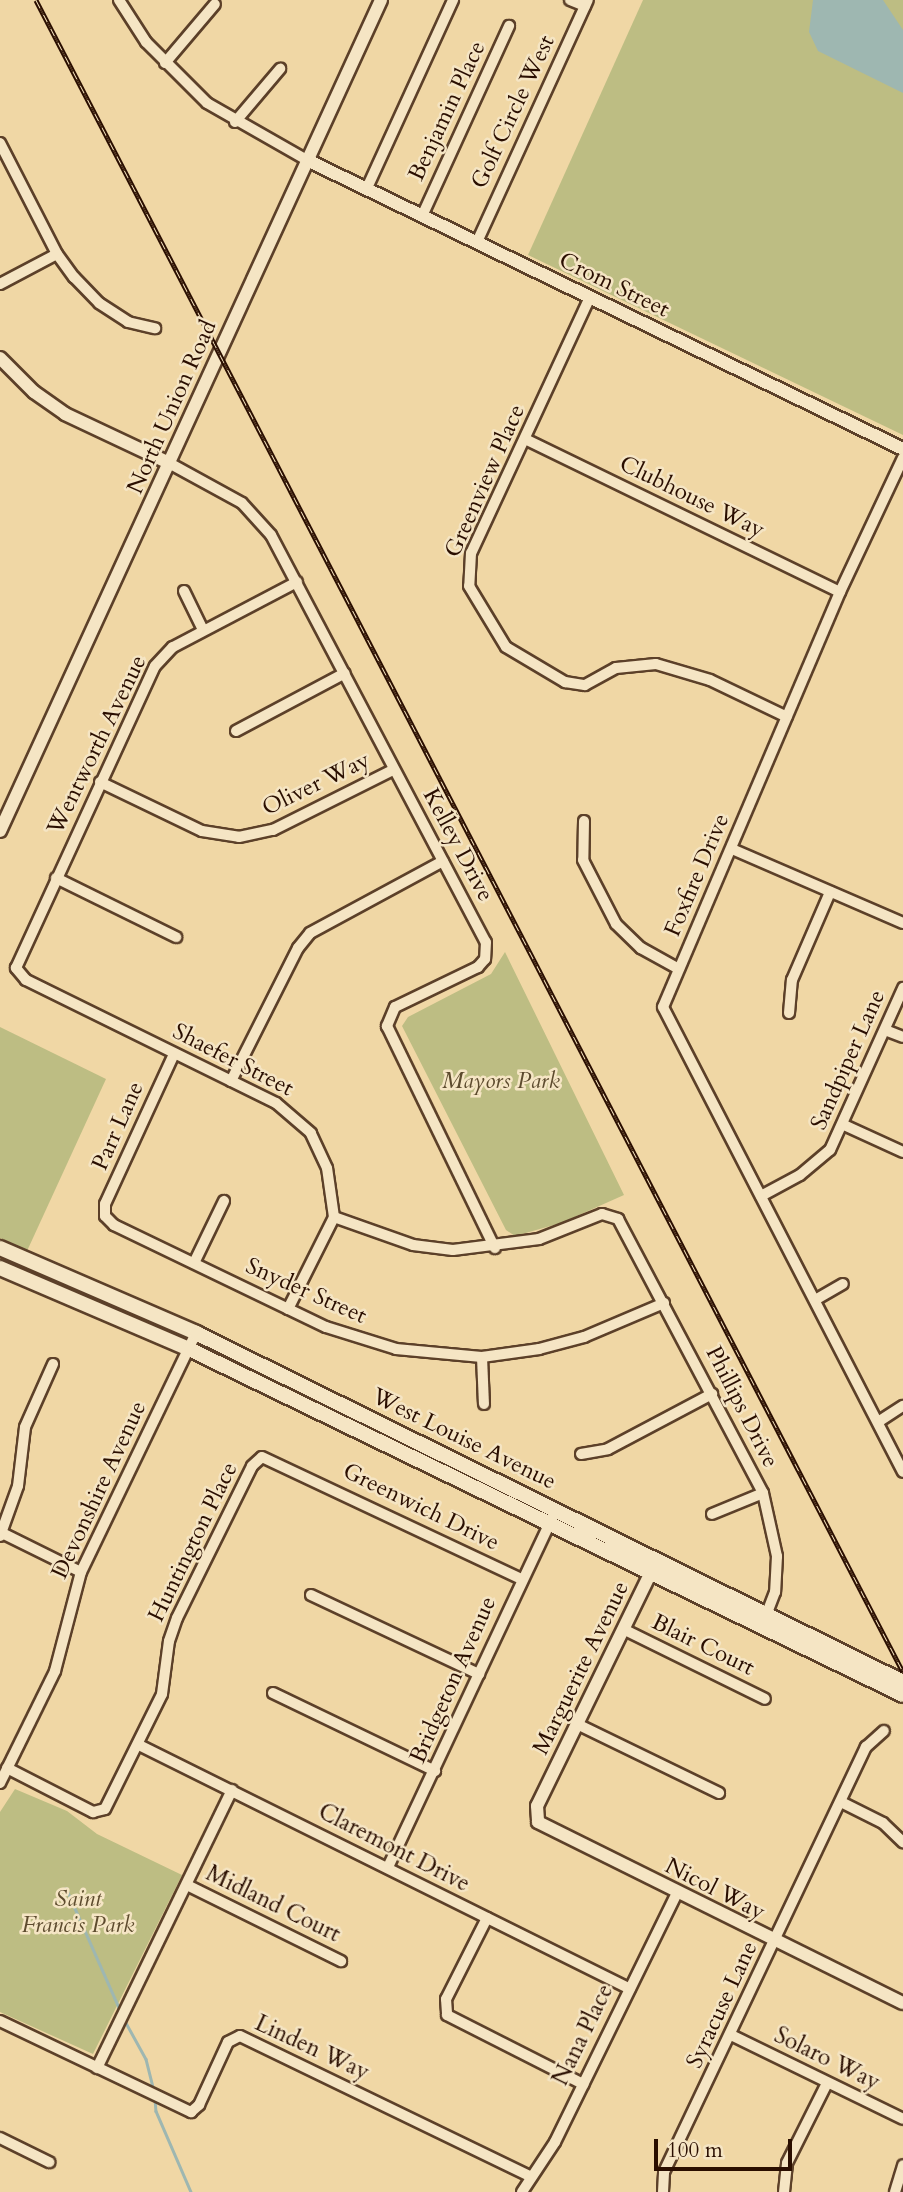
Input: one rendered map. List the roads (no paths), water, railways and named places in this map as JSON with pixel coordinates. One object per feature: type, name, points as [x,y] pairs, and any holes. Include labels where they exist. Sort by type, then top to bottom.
[{"type":"main road","name":"West Louise Avenue","points":[[0,1248],[196,1333],[556,1509],[657,1559],[903,1695]]},
{"type":"main road","name":"West Louise Avenue","points":[[0,1268],[189,1349],[650,1574],[764,1620],[903,1682]]},
{"type":"street","points":[[119,0],[164,63],[207,103],[235,122],[307,160]]},
{"type":"street","name":"North Union Road","points":[[0,831],[381,0]]},
{"type":"street","points":[[367,188],[453,0]]},
{"type":"street","points":[[570,0],[586,3]]},
{"type":"street","name":"Golf Circle West","points":[[477,242],[586,3]]},
{"type":"street","points":[[164,63],[215,4]]},
{"type":"street","name":"Benjamin Place","points":[[423,214],[509,26]]},
{"type":"street","points":[[235,122],[280,69]]},
{"type":"street","points":[[0,143],[57,254],[99,303],[128,321],[155,328]]},
{"type":"street","name":"Crom Street","points":[[307,160],[903,449]]},
{"type":"street","points":[[0,284],[57,254]]},
{"type":"street","name":"Greenview Place","points":[[590,297],[471,553],[469,586],[496,634],[520,657],[576,686],[611,671],[656,664],[679,668],[787,717]]},
{"type":"street","points":[[0,358],[34,392],[65,414],[170,463]]},
{"type":"street","name":"Clubhouse Way","points":[[525,439],[840,592]]},
{"type":"street","name":"Foxfire Drive","points":[[903,458],[840,592],[665,1000],[666,1018],[816,1300],[903,1472]]},
{"type":"street","name":"Kelley Drive","points":[[170,463],[218,486],[260,519],[298,582],[393,769],[486,942],[485,959],[478,967],[395,1007],[387,1026],[495,1248]]},
{"type":"street","name":"Wentworth Avenue","points":[[34,985],[17,973],[18,959],[155,666],[173,647],[298,582]]},
{"type":"street","points":[[184,591],[203,630]]},
{"type":"street","points":[[236,731],[345,673]]},
{"type":"street","name":"Oliver Way","points":[[100,782],[202,831],[239,837],[273,830],[393,769]]},
{"type":"street","points":[[584,821],[583,860],[616,924],[641,948],[679,969]]},
{"type":"street","points":[[732,849],[903,923]]},
{"type":"street","points":[[231,1081],[298,948],[310,933],[443,861]]},
{"type":"street","points":[[55,878],[176,937]]},
{"type":"street","points":[[789,1013],[792,981],[830,892]]},
{"type":"street","name":"Shaefer Street","points":[[34,985],[276,1103],[311,1133],[327,1168],[334,1217]]},
{"type":"street","name":"Sandpiper Lane","points":[[761,1196],[817,1162],[844,1125],[903,988]]},
{"type":"street","points":[[885,1030],[903,1037]]},
{"type":"street","name":"Parr Lane","points":[[105,1216],[106,1204],[174,1054]]},
{"type":"street","points":[[844,1125],[903,1152]]},
{"type":"street","points":[[194,1263],[224,1201]]},
{"type":"street","name":"Phillips Drive","points":[[495,1248],[539,1239],[602,1214],[618,1219],[763,1493],[777,1556],[764,1620]]},
{"type":"street","name":"Snyder Street","points":[[105,1216],[114,1225],[288,1309],[375,1343],[482,1357],[584,1337],[664,1303]]},
{"type":"street","points":[[288,1309],[334,1217],[413,1245],[453,1250],[495,1248]]},
{"type":"street","points":[[816,1300],[842,1284]]},
{"type":"street","name":"Devonshire Avenue","points":[[0,1783],[55,1671],[81,1572],[196,1333]]},
{"type":"street","points":[[482,1357],[484,1404]]},
{"type":"street","points":[[53,1364],[25,1427],[18,1486],[1,1533],[81,1572]]},
{"type":"street","points":[[581,1454],[608,1449],[712,1394]]},
{"type":"street","points":[[878,1422],[903,1406]]},
{"type":"street","name":"Huntington Place","points":[[7,1768],[93,1812],[108,1805],[162,1694],[169,1641],[177,1619],[252,1466],[267,1457],[303,1473]]},
{"type":"street","name":"Greenwich Drive","points":[[303,1473],[521,1579]]},
{"type":"street","points":[[712,1514],[763,1493]]},
{"type":"street","name":"Bridgeton Avenue","points":[[388,1867],[556,1509]]},
{"type":"street","name":"Marguerite Avenue","points":[[543,1794],[657,1559]]},
{"type":"street","points":[[311,1594],[479,1674]]},
{"type":"street","name":"Blair Court","points":[[624,1629],[765,1699]]},
{"type":"street","points":[[272,1693],[435,1771]]},
{"type":"street","points":[[577,1724],[719,1793]]},
{"type":"street","name":"Syracuse Lane","points":[[662,2190],[866,1747],[884,1731]]},
{"type":"street","name":"Claremont Drive","points":[[139,1745],[630,1989]]},
{"type":"street","points":[[97,2068],[232,1790]]},
{"type":"street","name":"Nicol Way","points":[[543,1794],[535,1815],[538,1822],[775,1942],[903,2003]]},
{"type":"street","points":[[841,1802],[883,1822],[903,1842]]},
{"type":"street","name":"Midland Court","points":[[187,1885],[341,1961]]},
{"type":"street","name":"Nana Place","points":[[522,2192],[529,2176],[555,2142],[677,1893]]},
{"type":"street","points":[[487,1918],[446,1999],[447,2015],[583,2084]]},
{"type":"street","name":"Linden Way","points":[[0,2021],[191,2112],[199,2105],[228,2042],[240,2036],[529,2176]]},
{"type":"street","name":"Solaro Way","points":[[733,2036],[903,2119]]},
{"type":"street","points":[[784,2192],[787,2163],[827,2083]]},
{"type":"street","points":[[0,2138],[49,2162]]},
{"type":"street","points":[[895,2192],[903,2165]]},
{"type":"water","points":[[813,0],[883,0],[903,30],[903,93],[818,51],[809,32]]},
{"type":"waterway","points":[[66,1888],[121,2012]]},
{"type":"waterway","points":[[125,2021],[146,2059],[153,2088]]},
{"type":"waterway","points":[[155,2098],[156,2111],[191,2192]]},
{"type":"railway","points":[[36,0],[903,1672]]},
{"type":"park label","name":"Mayors Park","points":[[501,1081]]},
{"type":"park label","name":"Saint Francis Park","points":[[78,1912]]}]
